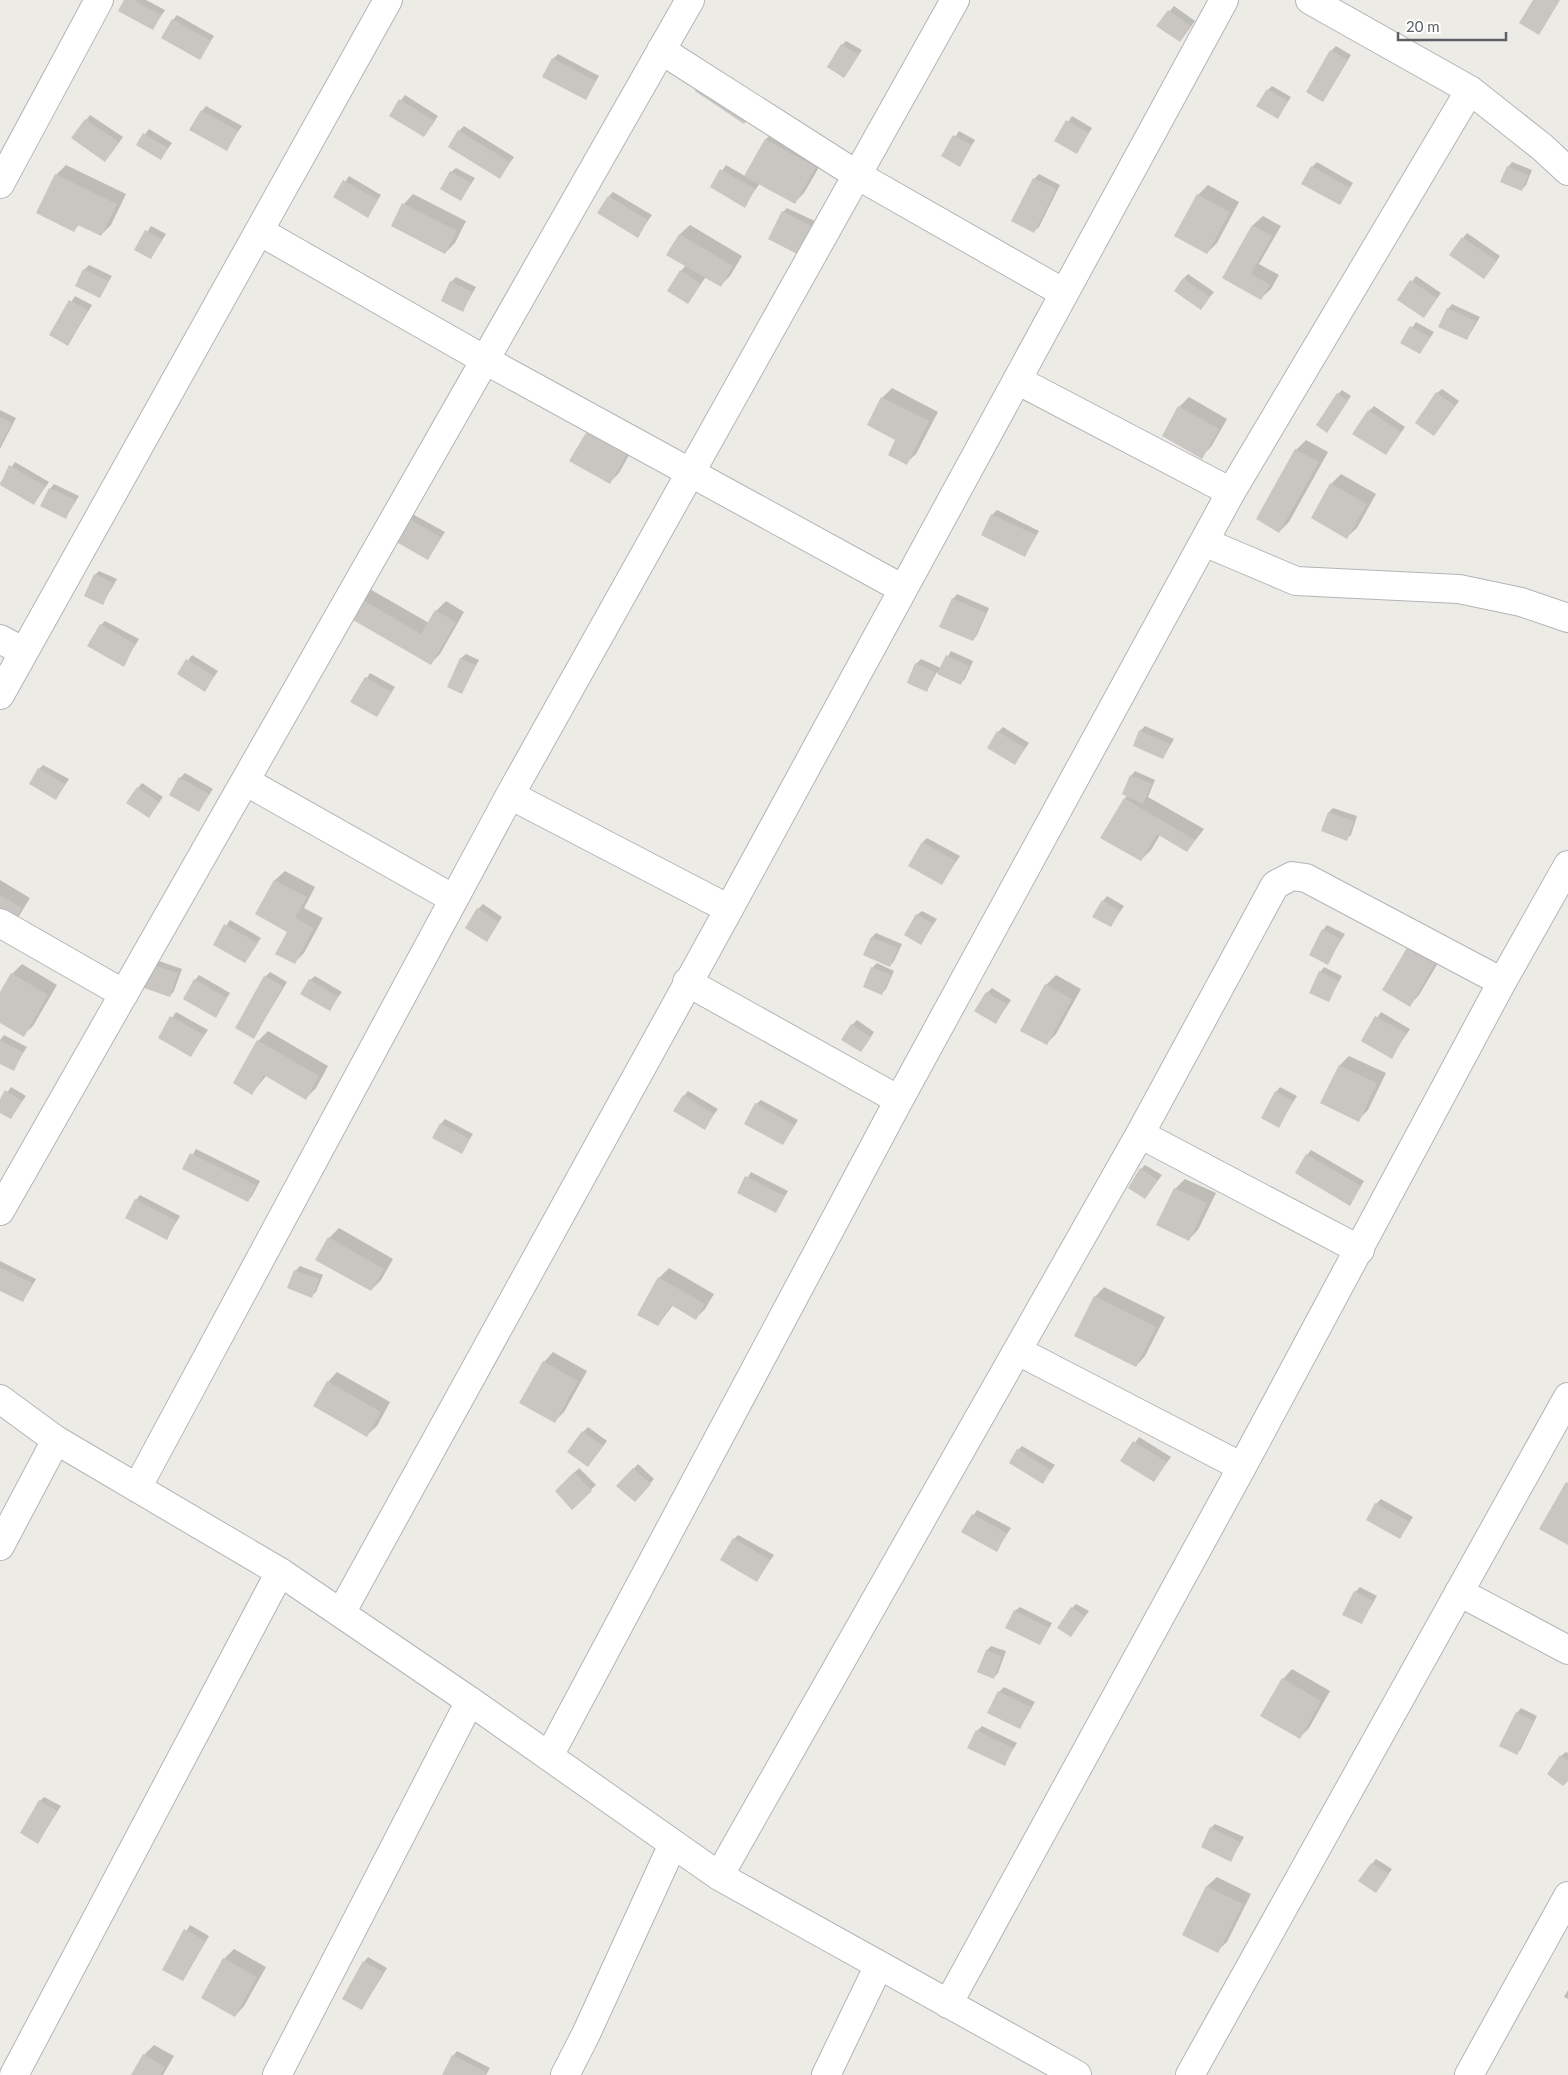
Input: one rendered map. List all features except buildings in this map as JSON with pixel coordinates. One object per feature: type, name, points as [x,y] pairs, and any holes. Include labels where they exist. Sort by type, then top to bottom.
[{"type":"street","points":[[0,184],[99,0]]},
{"type":"street","points":[[0,695],[388,0]]},
{"type":"street","points":[[0,1211],[690,0]]},
{"type":"street","points":[[137,1488],[510,795],[955,0]]},
{"type":"street","points":[[341,1614],[687,982],[729,909],[1224,0]]},
{"type":"street","points":[[1310,0],[1470,90],[1542,147],[1568,171]]},
{"type":"street","points":[[661,50],[857,176],[1064,293]]},
{"type":"street","points":[[549,1756],[899,1100],[1231,492],[1470,90]]},
{"type":"street","points":[[260,231],[485,360],[903,589]]},
{"type":"street","points":[[1017,380],[1231,492]]},
{"type":"street","points":[[1204,542],[1296,581],[1459,589],[1521,602],[1568,618]]},
{"type":"street","points":[[0,639],[24,652]]},
{"type":"street","points":[[245,781],[454,899]]},
{"type":"street","points":[[510,795],[729,909]]},
{"type":"street","points":[[948,2004],[1242,1468],[1502,982],[1568,865]]},
{"type":"street","points":[[719,1876],[1140,1134],[1275,884],[1292,876],[1306,878],[1502,982]]},
{"type":"street","points":[[0,923],[124,994]]},
{"type":"street","points":[[687,982],[899,1100]]},
{"type":"street","points":[[1140,1134],[1360,1250]]},
{"type":"street","points":[[1018,1351],[1242,1468]]},
{"type":"street","points":[[1190,2075],[1568,1397]]},
{"type":"street","points":[[0,1399],[56,1440],[280,1572],[470,1701],[719,1876],[1077,2075]]},
{"type":"street","points":[[0,1546],[56,1440]]},
{"type":"street","points":[[14,2075],[280,1572]]},
{"type":"street","points":[[1459,1592],[1568,1650]]},
{"type":"street","points":[[277,2075],[470,1701]]},
{"type":"street","points":[[565,2075],[586,2034],[673,1844]]},
{"type":"street","points":[[1470,2075],[1568,1896]]},
{"type":"street","points":[[826,2075],[879,1965]]}]
